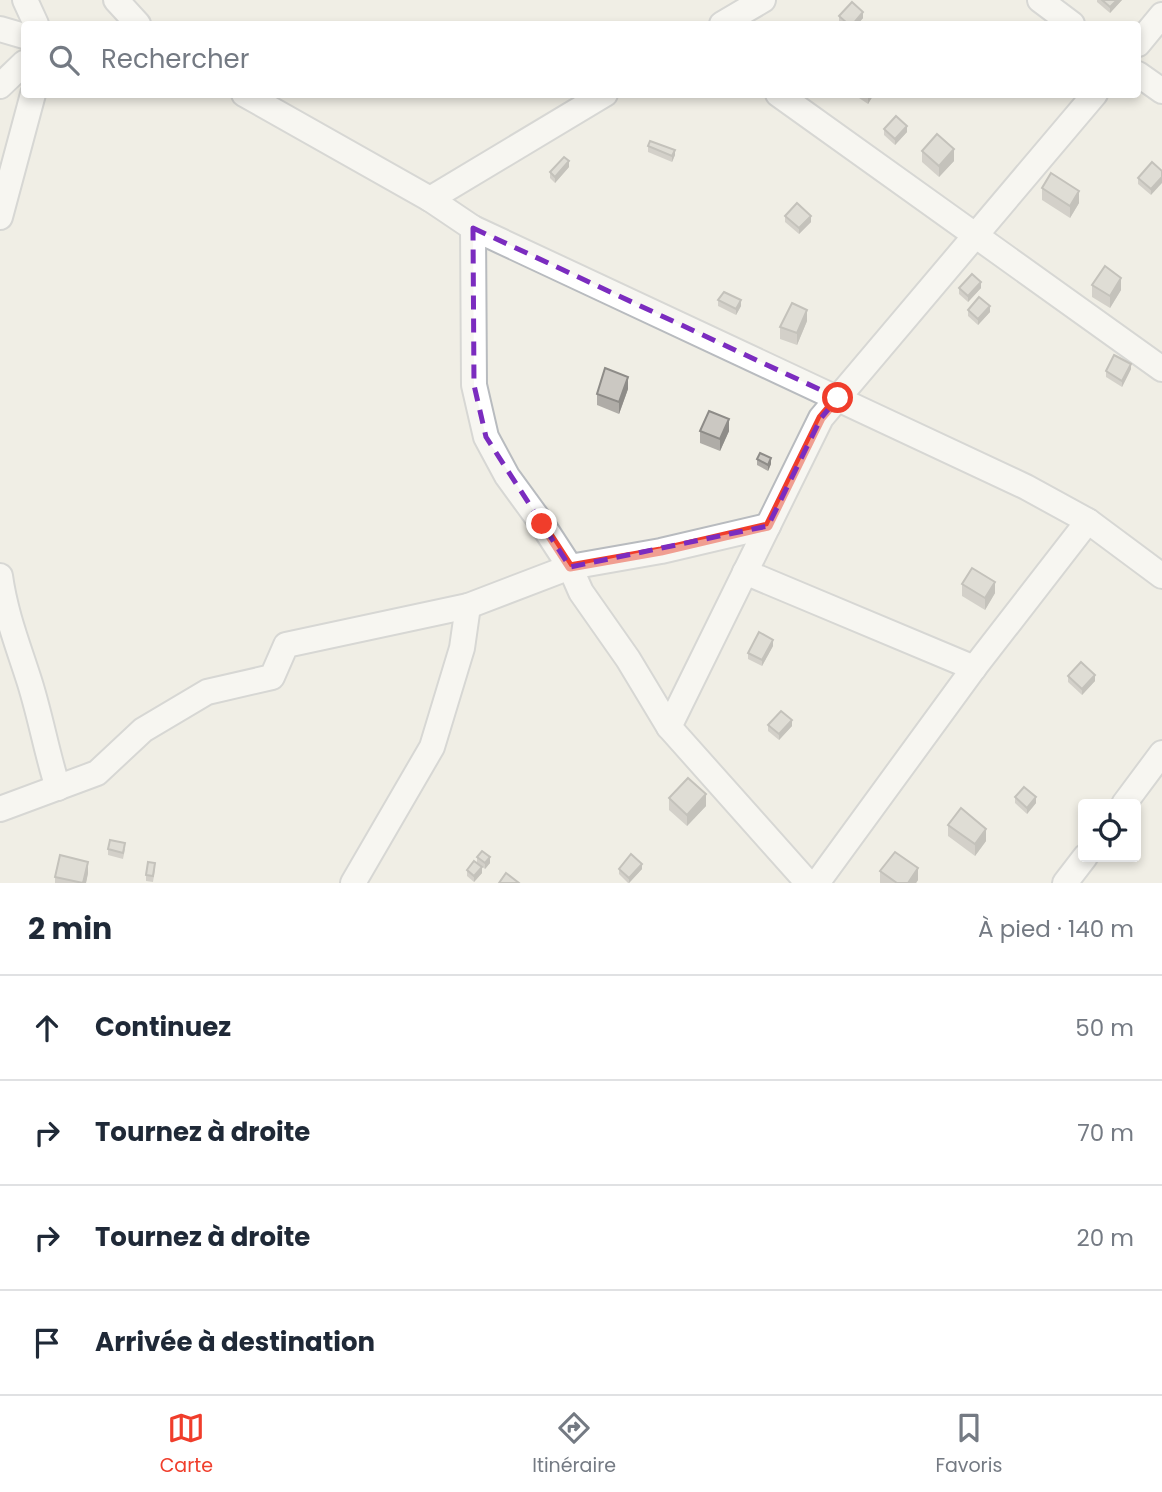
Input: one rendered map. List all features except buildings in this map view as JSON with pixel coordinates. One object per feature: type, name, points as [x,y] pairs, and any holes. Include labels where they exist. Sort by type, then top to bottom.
[{"type":"street","points":[[25,0],[35,21]]},
{"type":"street","points":[[116,0],[135,21]]},
{"type":"street","points":[[727,21],[763,0]]},
{"type":"street","points":[[1040,0],[1068,21]]},
{"type":"street","points":[[1141,40],[1162,15]]},
{"type":"street","points":[[0,86],[21,66]]},
{"type":"street","points":[[1141,76],[1162,91]]},
{"type":"street","points":[[0,217],[32,98]]},
{"type":"street","points":[[251,98],[430,199],[473,228],[1026,487],[1088,521],[1162,576]]},
{"type":"street","points":[[430,199],[598,98]]},
{"type":"street","points":[[784,98],[1162,369]]},
{"type":"street","points":[[669,727],[821,418],[1092,98]]},
{"type":"street","points":[[473,228],[474,385],[486,437],[507,476],[570,567],[581,592],[628,659],[669,727],[808,883]]},
{"type":"street","points":[[817,883],[974,668],[1088,521]]},
{"type":"street","points":[[0,808],[97,773],[143,730],[207,692],[272,677],[286,645],[468,606],[570,567],[661,551],[768,526]]},
{"type":"street","points":[[745,572],[974,668]]},
{"type":"street","points":[[0,576],[5,612],[29,680],[42,739],[58,788]]},
{"type":"street","points":[[360,882],[432,747],[462,648],[468,606]]},
{"type":"street","points":[[1128,799],[1162,753]]},
{"type":"street","points":[[1065,883],[1081,862]]},
{"type":"highlighted area","points":[[473,228],[838,398],[821,418],[768,526],[570,567],[486,437],[474,385]]},
{"type":"route","points":[[542,524],[570,567],[661,551],[768,526],[821,418],[838,398]]}]
